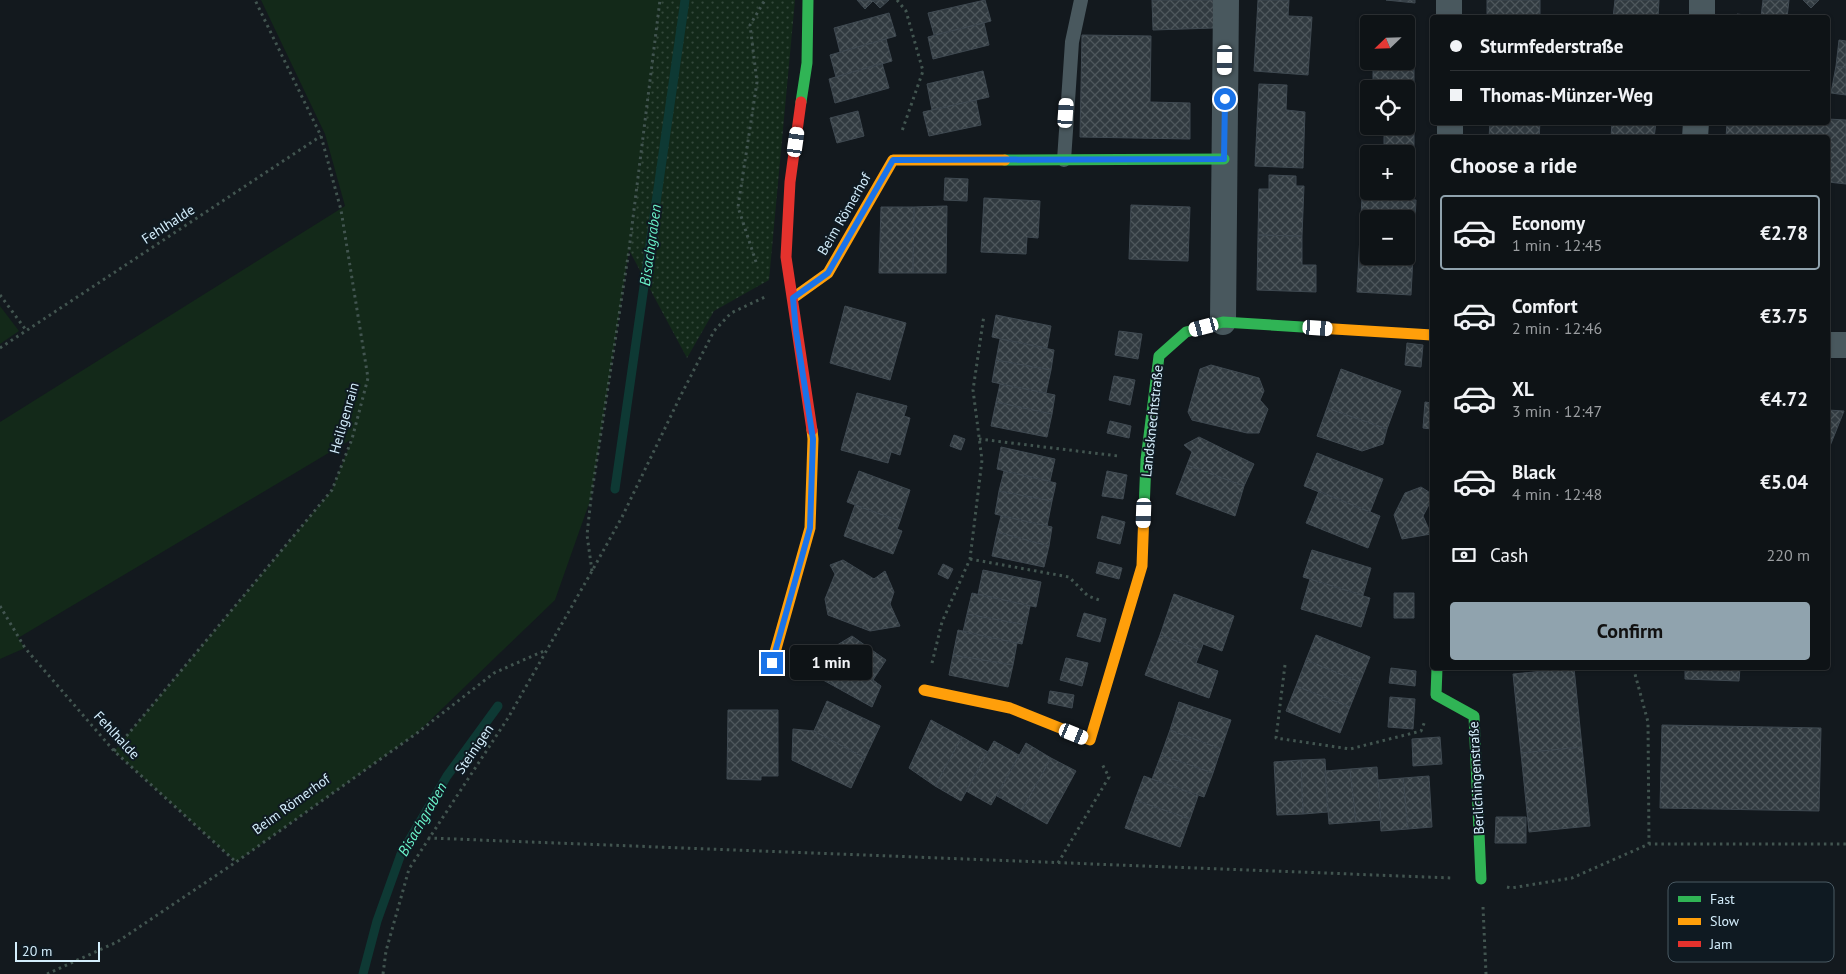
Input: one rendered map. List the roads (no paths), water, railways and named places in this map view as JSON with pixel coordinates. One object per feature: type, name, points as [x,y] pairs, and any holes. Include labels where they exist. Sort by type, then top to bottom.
[{"type":"street","points":[[772,663],[810,528],[813,439],[786,257],[790,182],[807,63],[808,0]]},
{"type":"street","points":[[1224,322],[1226,0]]},
{"type":"street","points":[[1449,0],[1449,15]]},
{"type":"street","points":[[1064,160],[1224,159]]},
{"type":"street","name":"Beim Römerhof","points":[[793,298],[828,273],[893,160],[1064,160]]},
{"type":"street","name":"Landsknechtstraße","points":[[924,690],[1010,708],[1090,740],[1142,566],[1146,460],[1159,356],[1186,332],[1224,322],[1430,335]]},
{"type":"street","points":[[1830,344],[1846,345]]},
{"type":"street","name":"Berlichingenstraße","points":[[1437,670],[1436,695],[1474,716],[1481,879]]},
{"type":"lane","points":[[1064,160],[1072,42],[1080,0]]},
{"type":"waterway","name":"Bisachgraben","points":[[615,489],[685,0]]},
{"type":"waterway","name":"Bisachgraben","points":[[363,974],[377,921],[401,854],[447,776],[498,706]]}]
